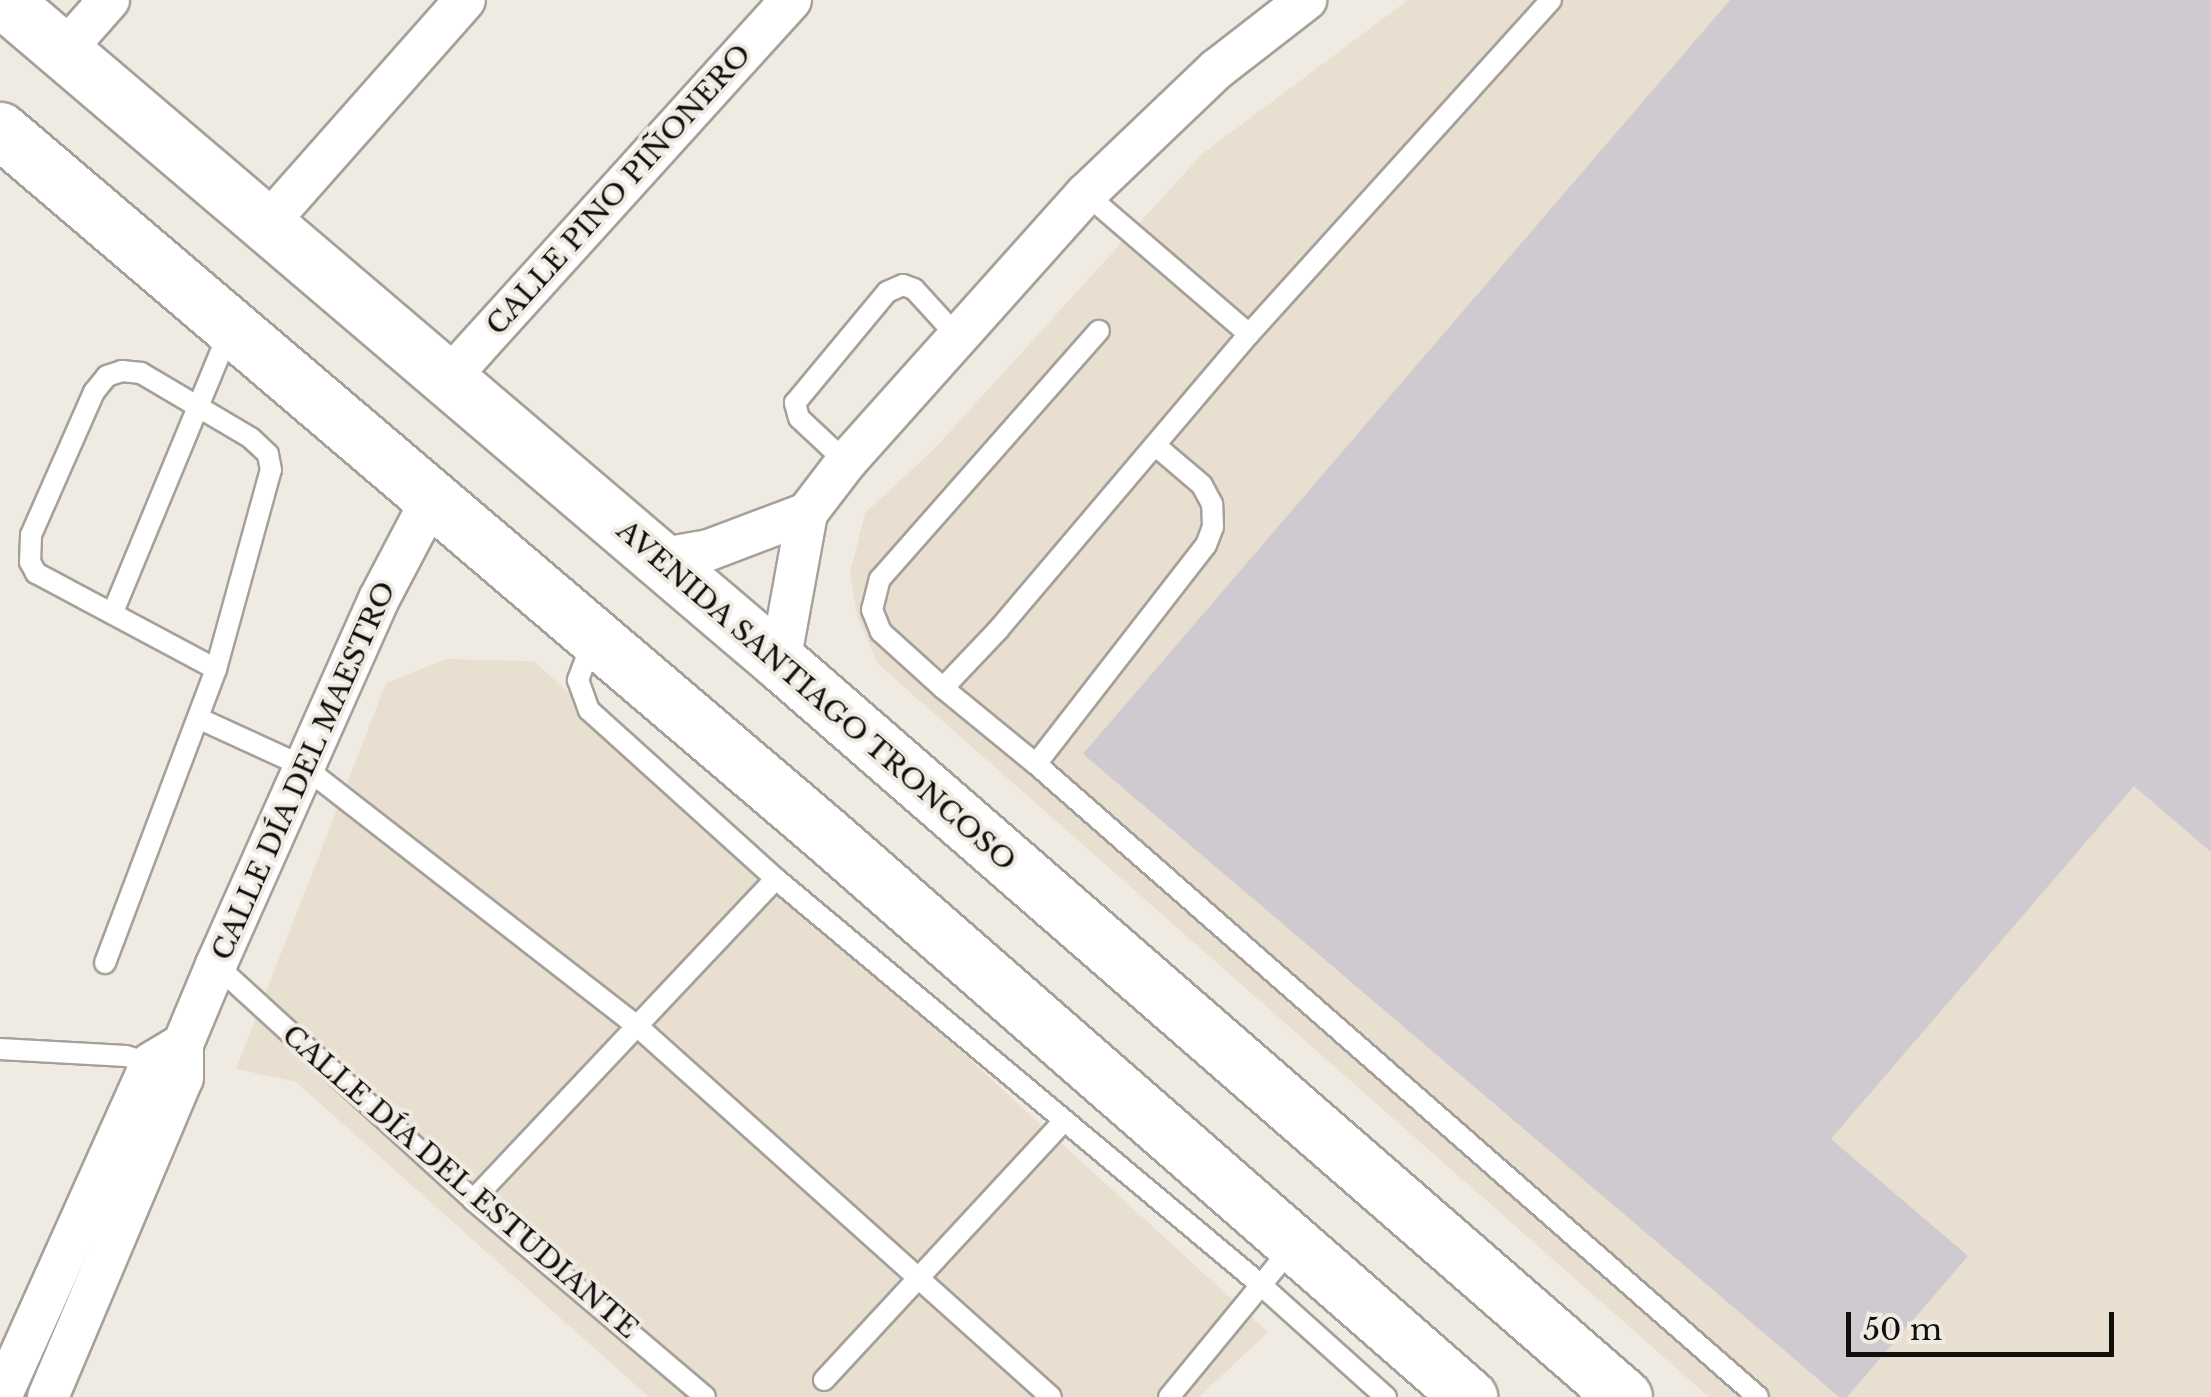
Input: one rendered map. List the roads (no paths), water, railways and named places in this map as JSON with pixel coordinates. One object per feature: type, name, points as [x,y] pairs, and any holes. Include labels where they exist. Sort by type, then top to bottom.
[{"type":"main road","name":"AVENIDA SANTIAGO TRONCOSO","points":[[3,0],[780,662],[1624,1397]]},
{"type":"main road","points":[[0,130],[836,844],[1277,1266],[1469,1397]]},
{"type":"street","points":[[64,51],[109,0]]},
{"type":"street","points":[[266,225],[464,0]]},
{"type":"street","name":"CALLE PINO PIÑONERO","points":[[446,381],[792,0]]},
{"type":"street","points":[[780,662],[807,513],[846,462],[1086,194],[1216,69],[1306,0]]},
{"type":"street","name":"CALLE DÍA DEL MAESTRO","points":[[4,1380],[172,1062],[379,598],[431,500]]},
{"type":"street","points":[[658,558],[709,550],[807,513]]},
{"type":"street","name":"CALLE DÍA DEL MAESTRO","points":[[48,1397],[172,1062]]},
{"type":"lane","points":[[943,688],[1249,334],[1551,0]]},
{"type":"lane","points":[[1086,194],[1249,334]]},
{"type":"lane","points":[[846,462],[799,418],[795,403],[888,292],[903,286],[914,288],[956,335]]},
{"type":"lane","points":[[113,612],[202,406],[231,328]]},
{"type":"lane","points":[[1099,330],[880,579],[872,610],[881,632],[1758,1397]]},
{"type":"lane","points":[[105,963],[216,669],[271,470],[268,454],[251,438],[202,406],[141,373],[122,371],[106,376],[94,392],[31,535],[27,548],[36,573],[216,669]]},
{"type":"lane","points":[[1036,764],[1206,545],[1213,527],[1212,504],[1202,485],[1156,446]]},
{"type":"lane","points":[[594,638],[578,680],[588,710],[776,879],[1064,1120],[1277,1266],[1386,1397]]},
{"type":"lane","points":[[198,718],[303,766],[636,1025],[1051,1397]]},
{"type":"lane","points":[[473,1200],[776,879]]},
{"type":"lane","name":"CALLE DÍA DEL ESTUDIANTE","points":[[216,965],[473,1200],[705,1397]]},
{"type":"lane","points":[[0,1048],[172,1062]]},
{"type":"lane","points":[[824,1380],[1064,1120]]},
{"type":"lane","points":[[1168,1397],[1277,1266]]}]
